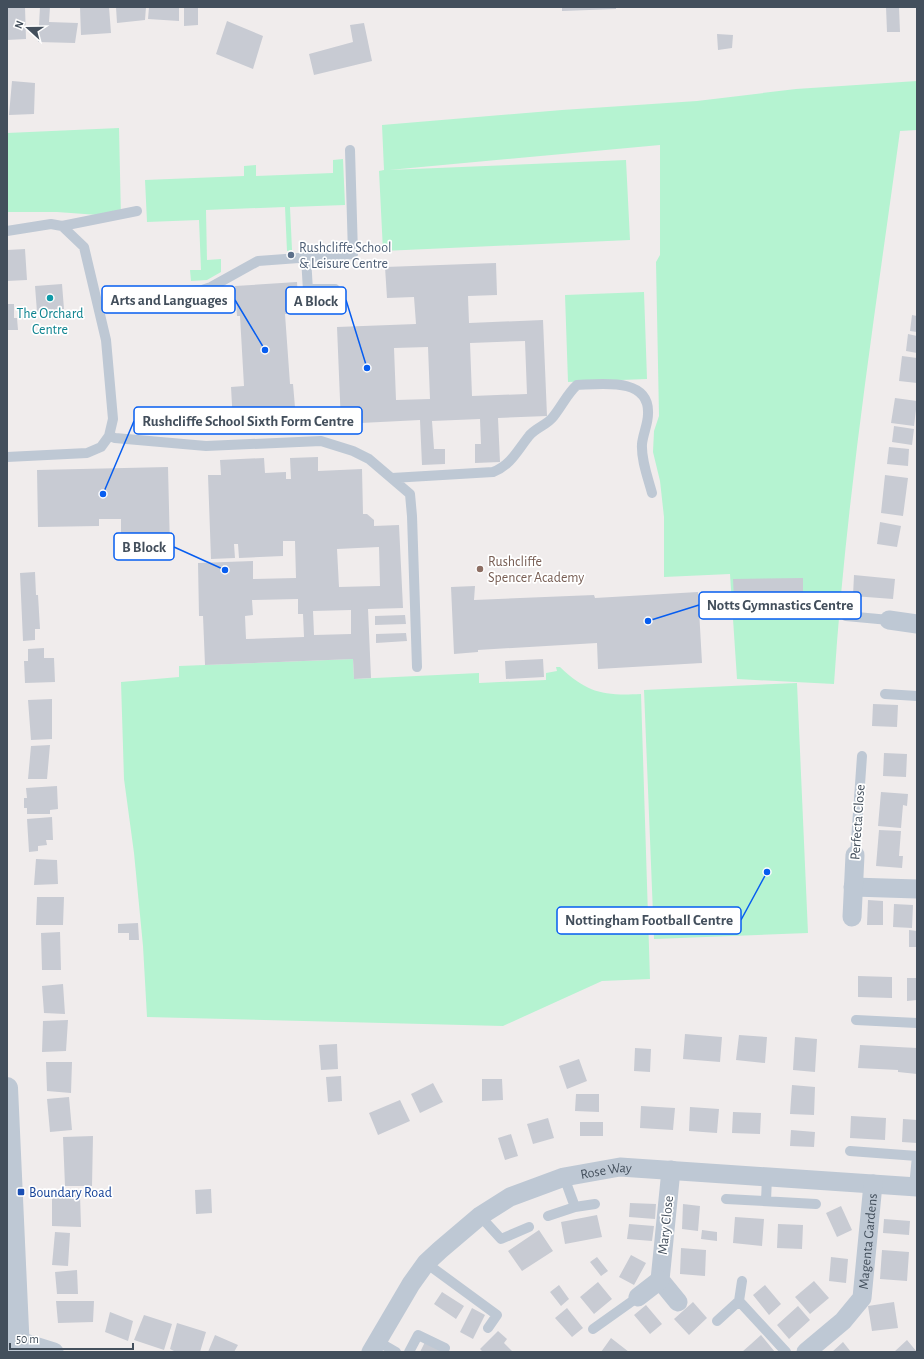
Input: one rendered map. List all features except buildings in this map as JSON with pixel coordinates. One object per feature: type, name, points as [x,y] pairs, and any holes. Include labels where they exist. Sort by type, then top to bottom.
[{"type":"street","points":[[889,620],[916,618]]},
{"type":"street","name":"Perfecta Close","points":[[852,917],[855,855]]},
{"type":"street","points":[[853,887],[917,889]]},
{"type":"street","points":[[7,1088],[15,1343],[54,1352]]},
{"type":"street","name":"Rose Way","points":[[374,1347],[411,1284],[426,1263],[452,1239],[480,1216],[510,1197],[564,1177],[620,1167],[916,1187]]},
{"type":"street","name":"Mary Close","points":[[660,1280],[672,1170]]},
{"type":"street","name":"Magenta Gardens","points":[[806,1352],[843,1321],[862,1298],[873,1184]]},
{"type":"street","points":[[638,1296],[660,1280],[678,1302]]},
{"type":"lane","points":[[143,294],[202,290],[211,287],[258,261],[353,254],[350,150]]},
{"type":"lane","points":[[7,231],[51,224],[62,226],[137,211]]},
{"type":"lane","points":[[7,457],[87,453],[100,447],[109,436],[113,419],[106,340],[97,299],[84,246],[62,226]]},
{"type":"lane","points":[[306,257],[309,308]]},
{"type":"lane","points":[[308,289],[335,289]]},
{"type":"lane","points":[[392,478],[492,472],[503,468],[512,461],[530,435],[553,418],[568,393],[577,384],[618,384],[642,393],[647,402],[648,415],[642,444],[652,493]]},
{"type":"lane","points":[[109,436],[115,438],[206,446],[321,441],[353,451],[369,459],[410,494],[417,667]]},
{"type":"lane","points":[[846,616],[889,620]]},
{"type":"lane","points":[[885,694],[917,696]]},
{"type":"lane","name":"Perfecta Close","points":[[855,855],[862,756]]},
{"type":"lane","points":[[856,1020],[917,1023]]},
{"type":"lane","points":[[850,1151],[917,1156],[916,1187]]},
{"type":"lane","points":[[564,1177],[575,1207]]},
{"type":"lane","points":[[766,1201],[767,1177]]},
{"type":"lane","points":[[726,1199],[816,1204]]},
{"type":"lane","points":[[548,1216],[575,1207],[595,1204]]},
{"type":"lane","points":[[480,1216],[501,1239],[529,1227]]},
{"type":"lane","points":[[426,1263],[497,1315],[488,1328]]},
{"type":"lane","points":[[716,1321],[739,1301],[742,1281]]},
{"type":"lane","points":[[593,1330],[638,1296]]},
{"type":"lane","points":[[739,1301],[786,1352]]},
{"type":"lane","points":[[409,1352],[418,1335],[445,1348]]},
{"type":"lane","points":[[374,1347],[396,1352]]},
{"type":"green space","points":[[917,81],[917,130],[900,131],[871,337],[846,545],[834,684],[737,679],[730,574],[664,577],[664,517],[660,481],[653,452],[654,431],[659,416],[656,262],[660,255],[660,145],[389,170],[626,160],[630,240],[383,251],[379,171],[384,170],[382,125],[562,110],[697,101],[796,89]]},
{"type":"green space","points":[[119,128],[121,219],[112,216],[57,212],[7,212],[7,133]]},
{"type":"green space","points":[[343,159],[345,205],[290,207],[292,250],[287,251],[285,207],[206,210],[207,260],[221,259],[221,272],[207,280],[191,281],[190,270],[201,270],[199,220],[147,222],[145,180],[244,176],[244,166],[256,165],[256,176],[333,173],[333,160]]},
{"type":"green space","points":[[644,292],[647,379],[568,382],[565,295]]},
{"type":"green space","points":[[353,659],[354,679],[479,673],[479,683],[546,680],[546,673],[557,671],[556,667],[560,667],[579,682],[597,691],[617,694],[641,694],[650,979],[602,981],[503,1026],[147,1017],[143,946],[134,853],[124,779],[121,682],[179,677],[179,666]]},
{"type":"green space","points":[[797,683],[808,933],[654,939],[644,690]]},
{"type":"place","name":"Rushcliffe School & Leisure Centre","points":[[291,255]]},
{"type":"place","name":"The Orchard Centre","points":[[50,298]]},
{"type":"place","name":"Arts and Languages","points":[[265,350]]},
{"type":"place","name":"A Block","points":[[367,368]]},
{"type":"place","name":"Rushcliffe School Sixth Form Centre","points":[[103,494]]},
{"type":"place","name":"Rushcliffe Spencer Academy","points":[[480,569]]},
{"type":"place","name":"B Block","points":[[225,570]]},
{"type":"place","name":"Notts Gymnastics Centre","points":[[648,621]]},
{"type":"place","name":"Nottingham Football Centre","points":[[767,872]]},
{"type":"place","name":"Boundary Road","points":[[21,1192]]}]
